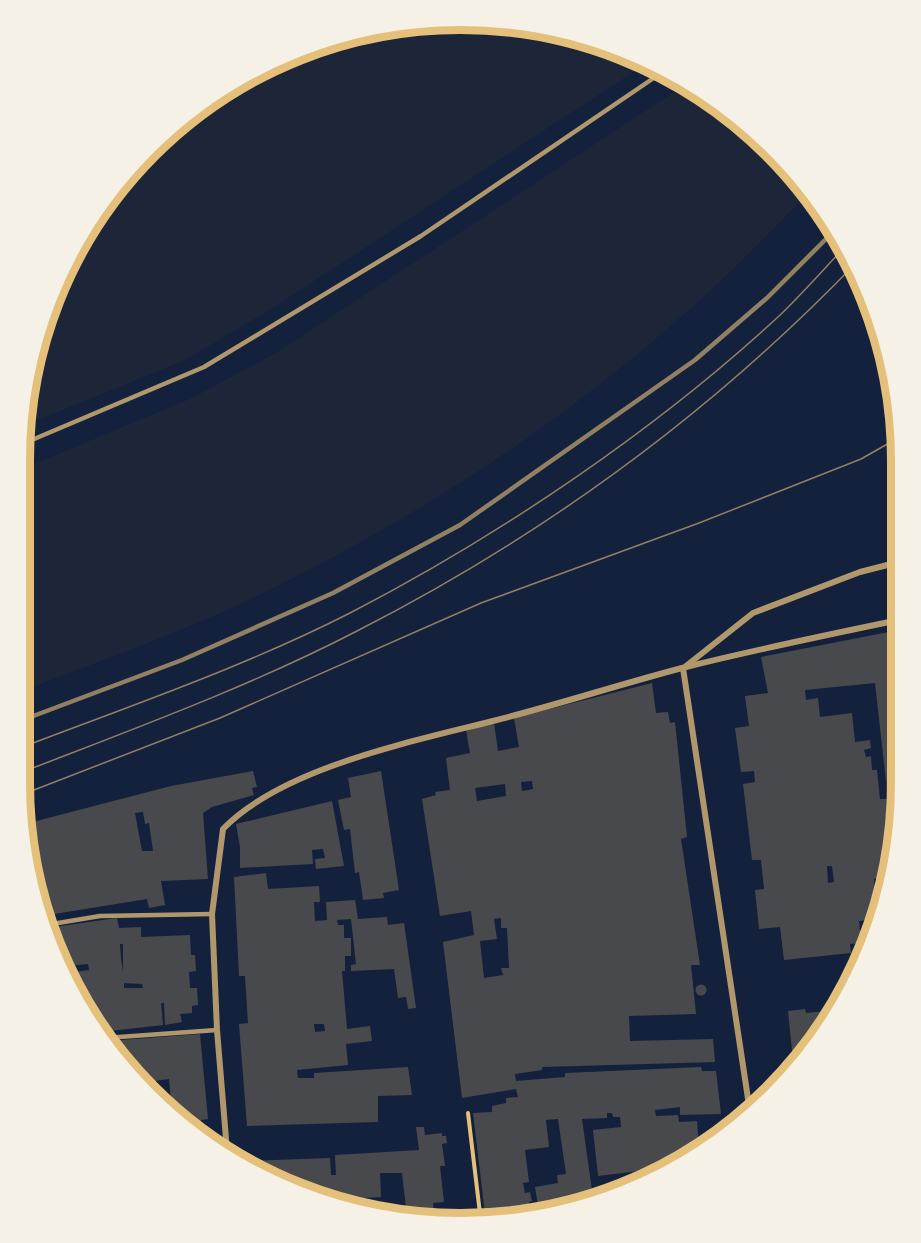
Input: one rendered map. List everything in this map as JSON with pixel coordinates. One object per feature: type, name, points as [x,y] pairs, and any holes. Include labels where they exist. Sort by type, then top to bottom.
[{"type":"street","points":[[683,668],[753,613],[860,572],[891,564]]},
{"type":"street","points":[[226,1143],[217,1030],[212,914],[223,829],[264,798],[295,781],[400,744],[683,668],[891,622]]},
{"type":"street","points":[[683,668],[748,1102]]},
{"type":"lane","points":[[31,440],[204,367],[224,356],[421,236],[656,77]]},
{"type":"lane","points":[[54,924],[100,916],[212,914]]},
{"type":"lane","points":[[114,1037],[217,1030]]},
{"type":"path","points":[[468,1113],[480,1212]]},
{"type":"shaded area","points":[[432,31],[489,31],[544,38],[599,53],[638,69],[273,308],[185,360],[32,422],[38,377],[53,322],[74,270],[88,245],[119,198],[156,156],[198,119],[221,103],[270,74],[322,53],[377,38]]},
{"type":"shaded area","points":[[678,89],[723,119],[744,137],[765,156],[802,198],[685,314],[618,370],[477,472],[403,518],[327,561],[249,600],[164,637],[30,688],[30,466],[192,398],[279,351]]},
{"type":"building","points":[[891,632],[891,782],[887,839],[880,878],[874,879],[876,896],[868,920],[859,921],[861,940],[859,943],[850,944],[851,953],[784,960],[780,927],[759,929],[755,890],[764,889],[761,860],[752,860],[743,784],[755,782],[754,771],[741,772],[735,728],[749,726],[745,696],[768,693],[761,657]],"holes":[[[875,683],[888,799],[880,799],[877,770],[872,770],[871,756],[866,757],[864,750],[871,748],[870,740],[855,742],[852,713],[820,717],[818,698],[806,700],[805,690]],[[827,866],[832,866],[834,882],[828,883]]]},
{"type":"building","points":[[652,683],[656,713],[668,712],[670,723],[675,722],[687,837],[681,839],[700,965],[691,965],[696,1014],[629,1016],[630,1041],[713,1039],[715,1062],[542,1067],[542,1070],[515,1074],[516,1081],[565,1077],[565,1073],[701,1067],[702,1071],[716,1071],[721,1114],[680,1115],[680,1107],[655,1110],[656,1116],[678,1115],[679,1122],[697,1121],[698,1141],[648,1170],[598,1176],[593,1130],[621,1127],[620,1117],[613,1117],[612,1113],[607,1113],[607,1118],[582,1119],[592,1192],[538,1206],[535,1187],[558,1183],[557,1175],[566,1174],[558,1119],[546,1120],[549,1147],[525,1150],[529,1182],[523,1183],[525,1193],[530,1192],[530,1207],[485,1212],[473,1113],[492,1112],[492,1106],[506,1103],[506,1098],[518,1097],[516,1089],[462,1098],[443,942],[474,935],[471,911],[440,916],[422,799],[436,795],[435,792],[450,790],[446,758],[470,753],[466,730],[494,723],[498,751],[519,747],[514,718]],"holes":[[[532,781],[533,789],[522,791],[521,782]],[[505,784],[506,796],[477,801],[475,788]],[[501,918],[501,928],[507,928],[509,968],[501,968],[503,975],[484,978],[480,941],[497,939],[494,919]]]},
{"type":"building","points":[[253,771],[257,787],[252,788],[254,795],[212,807],[203,813],[208,879],[161,881],[165,905],[149,908],[147,899],[51,915],[38,866],[32,822],[171,786]],"holes":[[[143,812],[145,824],[149,823],[153,851],[142,851],[135,813]]]},
{"type":"building","points":[[381,771],[399,890],[383,893],[384,898],[363,900],[359,872],[355,873],[350,829],[344,830],[338,800],[351,797],[348,778]]},
{"type":"building","points":[[332,801],[344,866],[316,869],[315,859],[325,858],[323,849],[312,850],[313,864],[240,868],[240,847],[236,824]]},
{"type":"building","points":[[266,873],[268,889],[319,886],[320,902],[314,902],[315,921],[327,920],[326,902],[355,900],[358,919],[387,917],[388,925],[404,923],[416,1008],[408,1009],[406,997],[398,998],[394,969],[351,971],[351,965],[356,964],[351,919],[337,920],[338,925],[344,925],[344,938],[351,938],[351,956],[345,956],[345,971],[342,971],[347,1029],[370,1026],[372,1041],[346,1044],[348,1065],[297,1070],[298,1078],[314,1078],[314,1073],[408,1067],[412,1095],[378,1096],[378,1122],[247,1126],[239,1024],[248,1023],[245,976],[239,976],[234,877]],"holes":[[[314,1024],[324,1024],[325,1031],[315,1032]]]},
{"type":"building","points":[[117,918],[119,928],[141,927],[141,937],[190,935],[191,955],[195,955],[196,971],[189,972],[190,988],[197,988],[198,1005],[192,1006],[192,1013],[180,1014],[182,1022],[165,1025],[164,1003],[161,1003],[163,1025],[109,1031],[74,972],[89,970],[88,964],[71,966],[55,927]],"holes":[[[120,944],[123,944],[123,972]],[[124,983],[142,984],[143,988],[124,988]]]},
{"type":"building","points":[[701,985],[705,986],[705,994],[701,995],[697,994],[696,990],[697,986]]},
{"type":"building","points":[[805,1009],[806,1013],[825,1011],[793,1056],[788,1011]]},
{"type":"building","points":[[200,1034],[208,1119],[201,1120],[201,1126],[198,1124],[171,1100],[169,1079],[151,1081],[116,1040]]},
{"type":"building","points":[[416,1127],[424,1127],[425,1135],[442,1133],[442,1136],[446,1136],[447,1143],[442,1144],[445,1166],[440,1166],[444,1202],[433,1203],[434,1212],[406,1209],[402,1173],[380,1173],[381,1197],[351,1199],[296,1180],[255,1161],[330,1158],[331,1175],[336,1175],[335,1155],[419,1150]]},
{"type":"building","points":[[476,1209],[477,1212],[460,1213],[451,1212]]},
{"type":"tram line","points":[[30,744],[186,685],[310,633],[406,583],[463,550],[574,478],[681,400],[779,316],[838,254]]},
{"type":"tram line","points":[[30,769],[275,671],[357,631],[493,555],[620,469],[681,422],[798,321],[848,271]]},
{"type":"tram line","points":[[30,791],[220,718],[481,603],[699,523],[861,459],[890,442]]},
{"type":"railway","points":[[30,717],[182,660],[333,593],[460,525],[695,360],[767,298],[828,237]]}]
